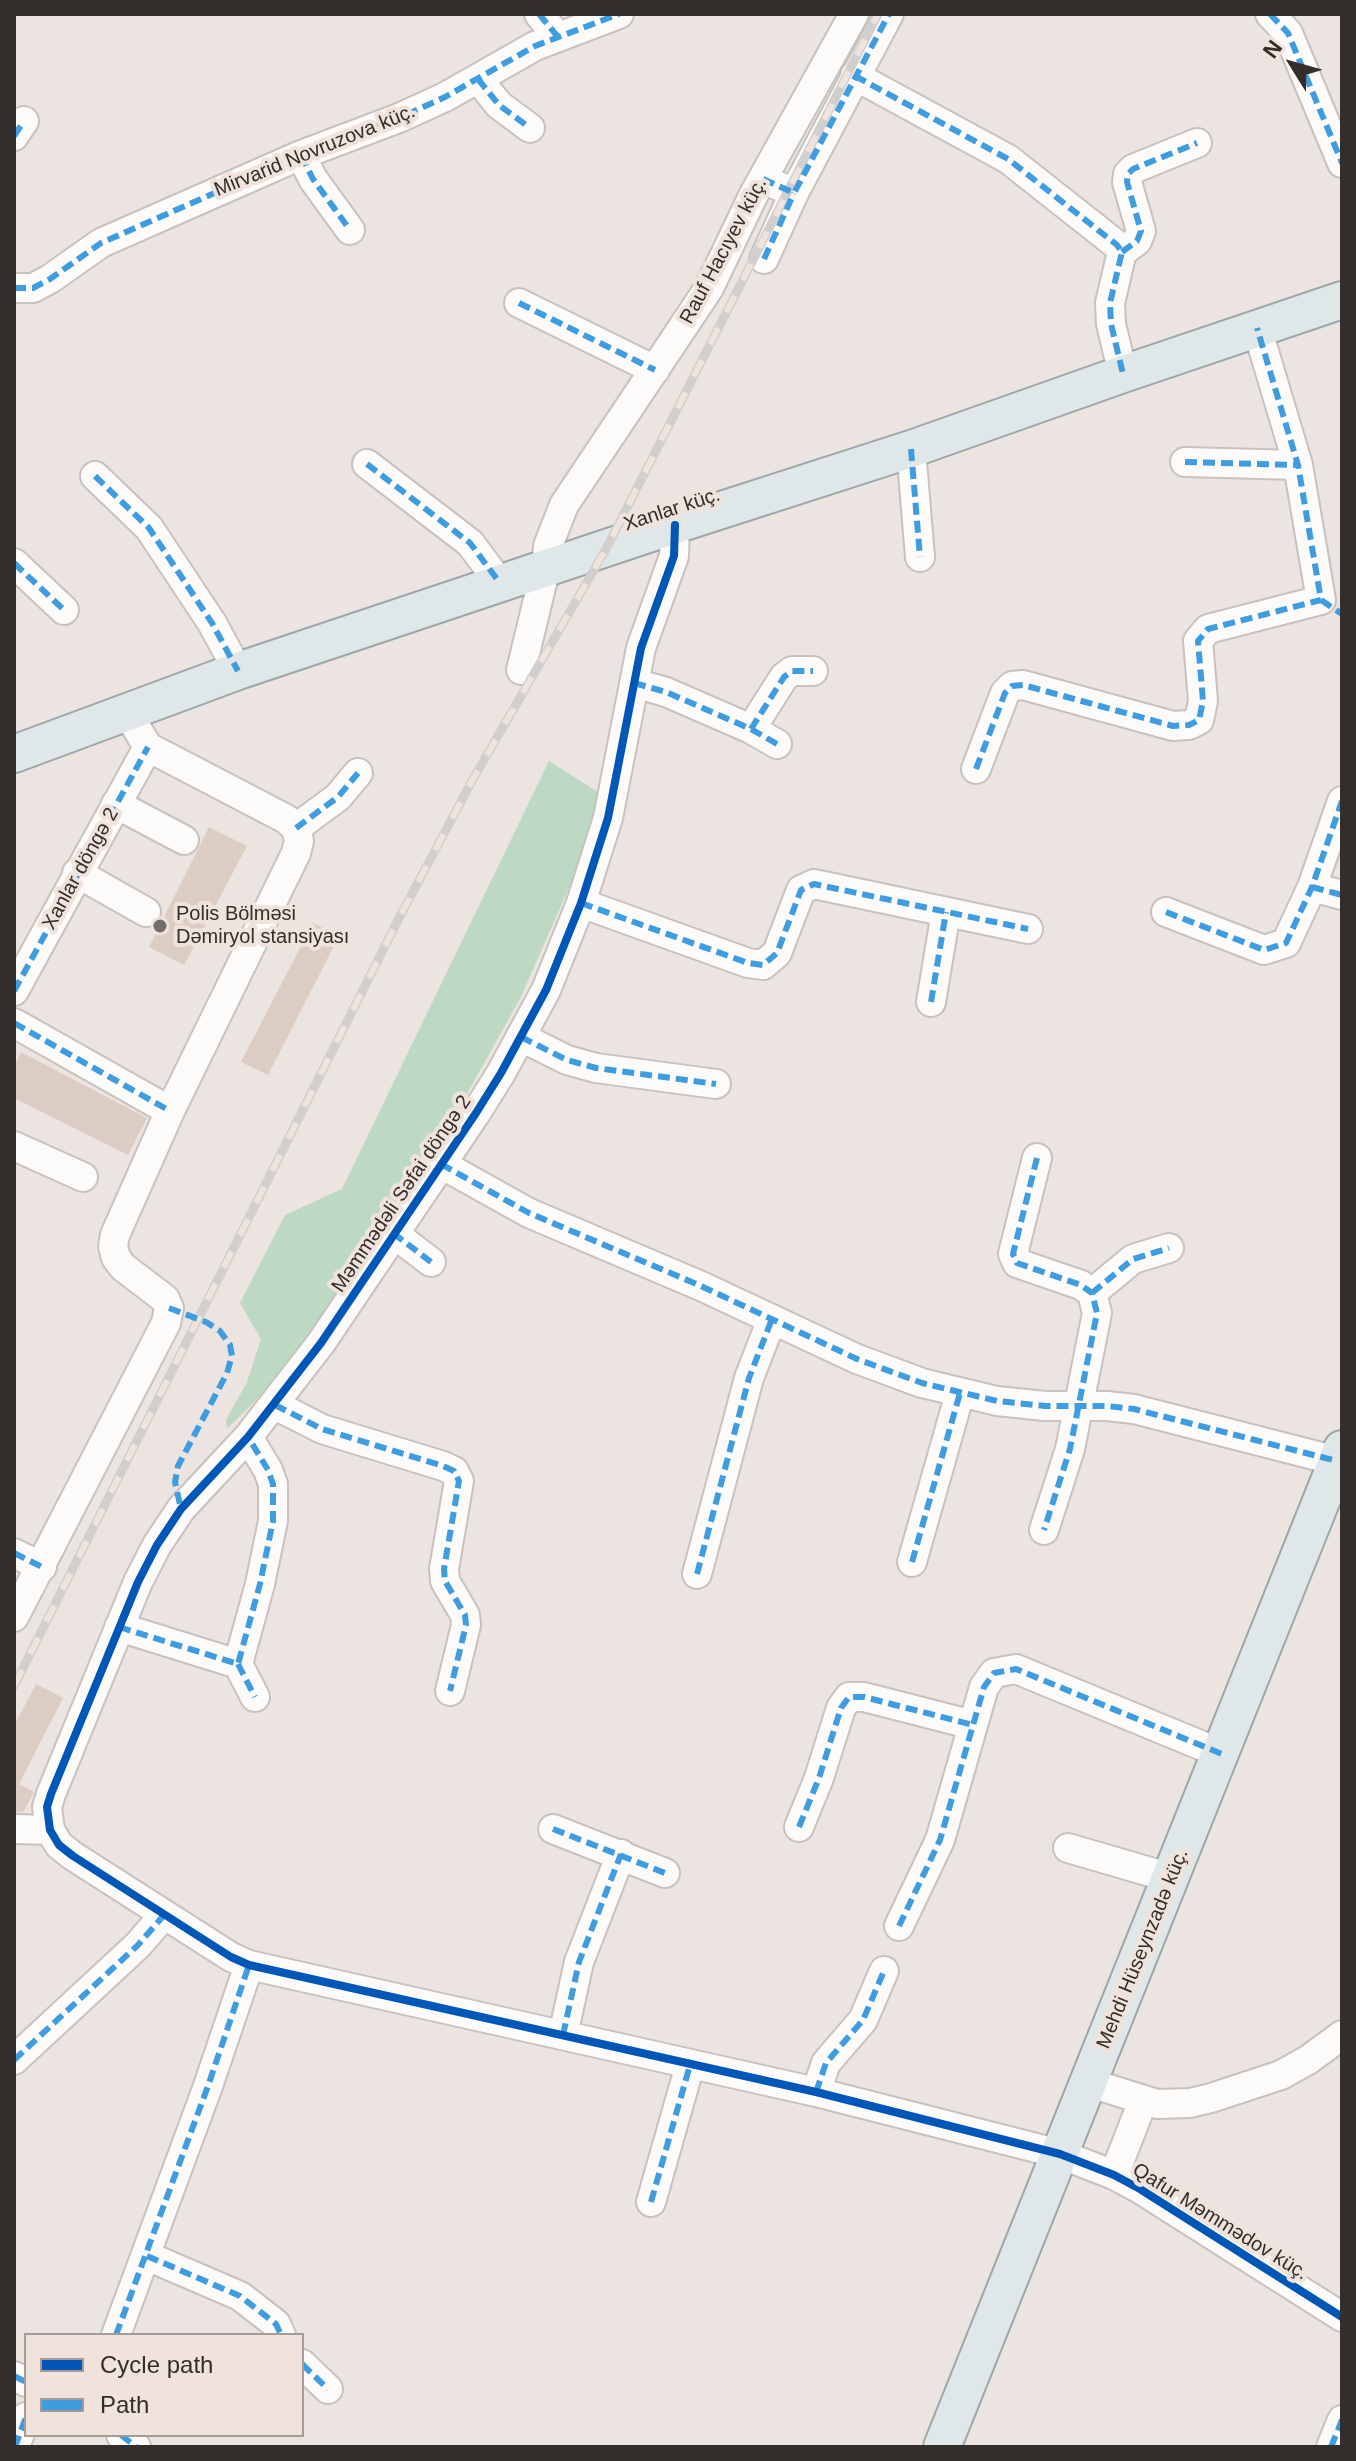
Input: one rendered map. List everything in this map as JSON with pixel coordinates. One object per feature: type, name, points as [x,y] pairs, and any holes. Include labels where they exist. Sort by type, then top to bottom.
[{"type":"main road","name":"Xanlar küç.","points":[[14,754],[238,671],[911,449],[1342,300]]},
{"type":"main road","name":"Mehdi Hüseynzadə küç.","points":[[961,2447],[1171,1878],[1340,1455]]},
{"type":"main road","name":"Mehdi Hüseynzadə küç.","points":[[942,2447],[1069,2157],[1106,2088],[1342,1497]]},
{"type":"street","points":[[539,14],[558,37]]},
{"type":"street","name":"Mirvarid Novruzova küç.","points":[[14,288],[33,288],[101,243],[301,155],[399,118],[478,79],[535,46],[619,14]]},
{"type":"street","name":"Rauf Hacıyev küç.","points":[[521,670],[546,567],[548,546],[564,505],[709,288],[763,179],[854,14]]},
{"type":"street","points":[[764,259],[794,193],[889,14]]},
{"type":"street","points":[[1277,16],[1288,33],[1342,163]]},
{"type":"street","points":[[855,76],[1008,159],[1122,252]]},
{"type":"street","points":[[478,79],[499,105],[530,128]]},
{"type":"street","points":[[1123,374],[1111,324],[1110,303],[1122,252],[1137,241],[1141,231],[1127,182],[1128,174],[1133,169],[1197,143]]},
{"type":"street","points":[[301,155],[313,179],[350,230]]},
{"type":"street","points":[[763,179],[794,193]]},
{"type":"street","points":[[519,303],[655,370]]},
{"type":"street","points":[[976,769],[1005,693],[1012,686],[1023,685],[1173,726],[1189,725],[1199,720],[1203,701],[1198,641],[1208,629],[1309,605],[1331,607],[1298,465],[1257,328]]},
{"type":"street","points":[[911,449],[920,557]]},
{"type":"street","points":[[1185,462],[1298,465]]},
{"type":"street","points":[[367,464],[470,543],[500,583]]},
{"type":"street","points":[[95,476],[149,528],[212,623],[238,671]]},
{"type":"street","name":"Məmmədəli Səfai döngə 2","points":[[50,1830],[47,1807],[51,1794],[138,1582],[181,1509],[275,1405],[321,1343],[501,1073],[560,957],[608,818],[641,648],[674,556],[675,525]]},
{"type":"street","points":[[14,563],[64,610]]},
{"type":"street","points":[[751,729],[784,677],[792,671],[813,671]]},
{"type":"street","points":[[634,683],[666,692],[751,729],[777,744]]},
{"type":"street","points":[[14,1617],[166,1323],[169,1308],[165,1299],[123,1267],[116,1258],[113,1246],[170,1111],[296,853],[299,841],[296,828],[286,819],[148,747],[127,712]]},
{"type":"street","name":"Xanlar döngə 2","points":[[14,991],[148,747]]},
{"type":"street","points":[[296,828],[338,797],[358,773]]},
{"type":"street","points":[[1166,912],[1264,950],[1286,943],[1312,887],[1342,801]]},
{"type":"street","points":[[116,804],[184,840]]},
{"type":"street","points":[[77,873],[146,912]]},
{"type":"street","points":[[581,903],[748,963],[763,965],[777,953],[801,890],[814,884],[1028,929]]},
{"type":"street","points":[[1312,887],[1342,895]]},
{"type":"street","points":[[931,1002],[946,912]]},
{"type":"street","points":[[15,1027],[170,1111]]},
{"type":"street","points":[[521,1037],[567,1060],[596,1068],[716,1084]]},
{"type":"street","points":[[14,1146],[83,1177]]},
{"type":"street","points":[[1037,1158],[1013,1254],[1017,1263],[1081,1285],[1092,1293],[1097,1313],[1070,1449],[1044,1530]]},
{"type":"street","points":[[441,1164],[529,1213],[884,1370],[960,1393],[1045,1406],[1134,1409],[1340,1455]]},
{"type":"street","points":[[393,1233],[431,1262]]},
{"type":"street","points":[[1092,1293],[1133,1259],[1169,1248]]},
{"type":"street","points":[[697,1574],[749,1378],[772,1319]]},
{"type":"street","points":[[912,1562],[960,1393]]},
{"type":"street","points":[[275,1405],[322,1429],[454,1471],[459,1481],[444,1569],[445,1581],[465,1615],[466,1625],[450,1691]]},
{"type":"street","points":[[248,1437],[273,1484],[273,1521],[238,1664],[255,1697]]},
{"type":"street","points":[[14,1553],[42,1567]]},
{"type":"street","points":[[119,1627],[238,1664]]},
{"type":"street","points":[[899,1926],[940,1840],[984,1687],[994,1673],[1016,1669],[1222,1754]]},
{"type":"street","points":[[799,1827],[819,1778],[841,1708],[849,1697],[864,1697],[973,1725]]},
{"type":"street","points":[[14,1829],[50,1830]]},
{"type":"street","points":[[553,1829],[665,1873]]},
{"type":"street","name":"Qafur Məmmədov küç.","points":[[50,1830],[59,1845],[73,1856],[231,1957],[249,1965],[816,2092],[1069,2157],[1140,2189],[1342,2317]]},
{"type":"street","points":[[1068,1848],[1171,1878]]},
{"type":"street","points":[[563,2035],[579,1962],[621,1854]]},
{"type":"street","points":[[14,2060],[138,1945],[164,1915]]},
{"type":"street","points":[[117,2333],[147,2256],[249,1965]]},
{"type":"street","points":[[816,2092],[826,2063],[863,2020],[884,1971]]},
{"type":"street","points":[[1106,2088],[1157,2104],[1190,2103],[1281,2075],[1342,2035]]},
{"type":"street","points":[[651,2202],[690,2065]]},
{"type":"street","points":[[1114,2175],[1143,2101]]},
{"type":"street","points":[[147,2256],[240,2296],[276,2324],[280,2333]]},
{"type":"street","points":[[304,2366],[328,2389]]},
{"type":"street","points":[[1331,2447],[1342,2420]]},
{"type":"street","points":[[15,2447],[24,2422]]},
{"type":"green space","points":[[549,761],[601,794],[571,883],[520,999],[463,1101],[288,1368],[227,1429],[226,1420],[247,1382],[261,1339],[240,1303],[285,1215],[342,1189]]},
{"type":"building","points":[[209,827],[247,846],[184,965],[149,947]]},
{"type":"building","points":[[313,923],[339,936],[268,1075],[241,1062]]},
{"type":"building","points":[[21,1052],[147,1118],[128,1155],[14,1098],[14,1067]]},
{"type":"building","points":[[36,1684],[63,1698],[19,1784],[34,1792],[23,1812],[14,1812],[14,1726]]},
{"type":"railway","points":[[14,1686],[398,920],[473,779],[606,549],[878,14]]},
{"type":"marked path","points":[[539,14],[558,37]]},
{"type":"marked path","points":[[14,288],[33,288],[101,243],[301,155],[399,118],[445,97],[535,46],[619,14]]},
{"type":"marked path","points":[[763,179],[794,193],[889,14]]},
{"type":"marked path","points":[[1270,14],[1288,33],[1342,163]]},
{"type":"marked path","points":[[855,76],[1008,159],[1117,245],[1122,252],[1110,303],[1111,324],[1123,374]]},
{"type":"marked path","points":[[478,79],[499,105],[530,128]]},
{"type":"marked path","points":[[14,136],[24,121]]},
{"type":"marked path","points":[[1122,252],[1137,241],[1141,231],[1127,182],[1128,174],[1133,169],[1197,143]]},
{"type":"marked path","points":[[301,155],[313,179],[350,230]]},
{"type":"marked path","points":[[764,259],[794,193]]},
{"type":"marked path","points":[[519,303],[655,370]]},
{"type":"marked path","points":[[976,769],[1005,693],[1012,686],[1023,685],[1173,726],[1189,725],[1199,720],[1203,701],[1198,641],[1208,629],[1321,600],[1298,465],[1257,328]]},
{"type":"marked path","points":[[911,449],[920,557]]},
{"type":"marked path","points":[[1185,462],[1298,465]]},
{"type":"marked path","points":[[367,464],[470,543],[500,583]]},
{"type":"marked path","points":[[95,476],[149,528],[212,623],[238,671]]},
{"type":"marked path","points":[[14,563],[64,610]]},
{"type":"marked path","points":[[1321,600],[1342,614]]},
{"type":"marked path","points":[[751,729],[784,677],[792,671],[813,671]]},
{"type":"marked path","points":[[634,683],[666,692],[751,729],[777,744]]},
{"type":"marked path","points":[[14,991],[148,747]]},
{"type":"marked path","points":[[296,828],[338,797],[358,773]]},
{"type":"marked path","points":[[1166,912],[1264,950],[1286,943],[1312,887],[1342,801]]},
{"type":"marked path","points":[[581,903],[748,963],[763,965],[777,953],[801,890],[814,884],[1028,929]]},
{"type":"marked path","points":[[1312,887],[1342,895]]},
{"type":"marked path","points":[[931,1002],[946,912]]},
{"type":"marked path","points":[[14,1023],[170,1111]]},
{"type":"marked path","points":[[521,1037],[567,1060],[596,1068],[716,1084]]},
{"type":"marked path","points":[[1037,1158],[1013,1254],[1017,1263],[1081,1285],[1092,1293],[1097,1313],[1070,1449],[1044,1530]]},
{"type":"marked path","points":[[441,1164],[529,1213],[701,1286],[857,1359],[922,1383],[997,1401],[1134,1409],[1337,1461]]},
{"type":"marked path","points":[[393,1233],[431,1262]]},
{"type":"marked path","points":[[1092,1293],[1133,1259],[1169,1248]]},
{"type":"marked path","points":[[169,1308],[206,1322],[220,1331],[230,1345],[232,1356],[227,1373],[178,1466],[175,1482],[181,1509]]},
{"type":"marked path","points":[[697,1574],[749,1378],[772,1319]]},
{"type":"marked path","points":[[912,1562],[960,1393]]},
{"type":"marked path","points":[[275,1405],[322,1429],[454,1471],[459,1481],[444,1569],[445,1581],[465,1615],[466,1625],[450,1691]]},
{"type":"marked path","points":[[119,1627],[238,1664],[273,1521],[273,1484],[248,1437]]},
{"type":"marked path","points":[[14,1553],[42,1567]]},
{"type":"marked path","points":[[238,1664],[255,1697]]},
{"type":"marked path","points":[[899,1926],[940,1840],[984,1687],[994,1673],[1016,1669],[1222,1754]]},
{"type":"marked path","points":[[799,1827],[819,1778],[841,1708],[849,1697],[864,1697],[973,1725]]},
{"type":"marked path","points":[[553,1829],[665,1873]]},
{"type":"marked path","points":[[563,2035],[579,1962],[621,1854]]},
{"type":"marked path","points":[[14,2060],[138,1945],[164,1915]]},
{"type":"marked path","points":[[117,2333],[249,1965]]},
{"type":"marked path","points":[[816,2092],[826,2063],[863,2020],[884,1971]]},
{"type":"marked path","points":[[651,2202],[690,2065]]},
{"type":"marked path","points":[[147,2256],[240,2296],[276,2324],[280,2333]]},
{"type":"marked path","points":[[304,2366],[328,2389]]},
{"type":"marked path","points":[[14,2376],[24,2381]]},
{"type":"marked path","points":[[1331,2447],[1342,2420]]},
{"type":"marked path","points":[[15,2447],[24,2422]]},
{"type":"marked path","points":[[124,2437],[136,2447]]},
{"type":"cycle path","points":[[675,525],[674,556],[641,648],[608,818],[581,903],[546,990],[476,1113],[321,1343],[248,1437],[181,1509],[157,1545],[138,1582],[51,1794],[47,1807],[50,1830],[59,1845],[73,1856],[231,1957],[249,1965],[816,2092],[1060,2154],[1114,2175],[1140,2189],[1342,2317]]},
{"type":"place","name":"Polis Bölməsi Dəmiryol stansiyası","points":[[160,926]]}]
